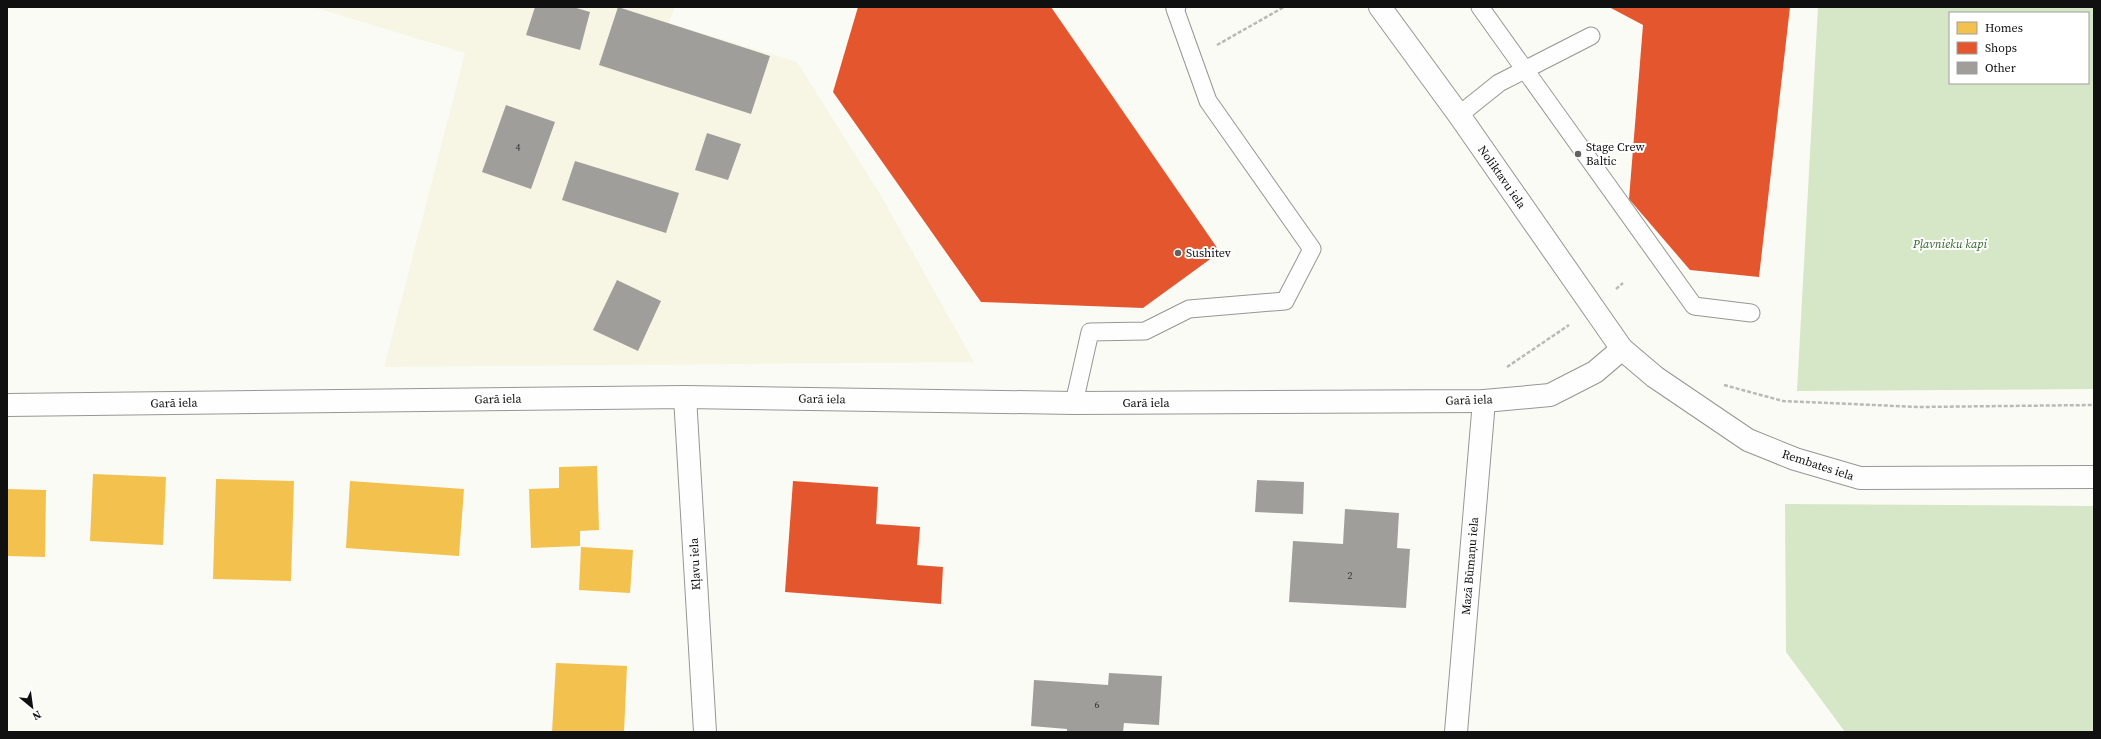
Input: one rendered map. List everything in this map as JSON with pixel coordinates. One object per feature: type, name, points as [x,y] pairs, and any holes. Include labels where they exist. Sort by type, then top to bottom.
[{"type":"street","name":"Noliktavu iela","points":[[1380,7],[1459,115],[1622,349]]},
{"type":"street","name":"Garā iela","points":[[7,405],[685,396],[1074,403],[1484,401],[1550,395],[1595,372],[1622,349]]},
{"type":"street","name":"Rembates iela","points":[[1622,349],[1655,377],[1748,440],[1795,459],[1860,478],[2094,477]]},
{"type":"street","name":"Kļavu iela","points":[[685,396],[705,732]]},
{"type":"street","name":"Mazā Būmaņu iela","points":[[1456,732],[1484,401]]},
{"type":"lane","points":[[1480,7],[1694,306],[1751,313]]},
{"type":"lane","points":[[1074,403],[1090,332],[1144,331],[1189,310],[1285,301],[1312,249],[1208,101],[1176,8]]},
{"type":"lane","points":[[1459,115],[1499,83],[1591,36]]},
{"type":"path","points":[[1193,59],[1284,7]]},
{"type":"path","points":[[1507,368],[1593,308],[1624,283]]},
{"type":"path","points":[[1724,385],[1783,401],[1919,407],[2094,405]]},
{"type":"green space","points":[[313,7],[675,7],[669,23],[797,62],[879,192],[974,362],[384,367],[465,53]]},
{"type":"green space","name":"Pļavnieku kapi","points":[[1818,7],[2094,7],[2094,389],[1797,391]]},
{"type":"green space","points":[[1785,504],[2094,506],[2094,732],[1845,732],[1786,652]]},
{"type":"building: Homes","points":[[597,466],[599,530],[580,531],[580,546],[531,548],[529,489],[559,488],[559,467]]},
{"type":"building: Homes","points":[[93,474],[166,477],[163,545],[90,541]]},
{"type":"building: Homes","points":[[216,479],[294,481],[291,581],[213,579]]},
{"type":"building: Homes","points":[[350,481],[464,489],[459,556],[346,548]]},
{"type":"building: Homes","points":[[7,489],[46,490],[45,557],[7,556]]},
{"type":"building: Homes","points":[[581,547],[633,550],[630,593],[579,590]]},
{"type":"building: Homes","points":[[556,663],[627,666],[624,732],[552,732]]},
{"type":"building: Shops","points":[[858,7],[1051,7],[1220,252],[1143,308],[981,302],[833,92]]},
{"type":"building: Shops","points":[[1609,7],[1790,7],[1759,277],[1690,270],[1629,199],[1643,25]]},
{"type":"building: Shops","points":[[793,481],[878,487],[876,524],[920,527],[917,565],[943,567],[941,604],[785,592]]},
{"type":"building: Other","points":[[535,7],[573,7],[590,12],[580,50],[526,35]]},
{"type":"building: Other","points":[[618,7],[770,56],[751,114],[599,65]]},
{"type":"building: Other","points":[[506,105],[555,122],[531,189],[482,172]]},
{"type":"building: Other","points":[[707,133],[741,144],[728,180],[695,170]]},
{"type":"building: Other","points":[[575,161],[679,193],[666,233],[562,200]]},
{"type":"building: Other","points":[[617,280],[661,301],[638,351],[593,330]]},
{"type":"building: Other","points":[[1257,480],[1304,482],[1303,514],[1255,512]]},
{"type":"building: Other","points":[[1345,509],[1399,513],[1397,548],[1410,549],[1406,608],[1289,602],[1293,541],[1343,544]]},
{"type":"building: Other","points":[[1109,673],[1162,676],[1159,725],[1124,723],[1123,732],[1067,732],[1067,729],[1031,726],[1034,680],[1108,685]]},
{"type":"place","name":"Stage Crew Baltic","points":[[1578,154]]},
{"type":"place","name":"Sushitev","points":[[1178,253]]}]
